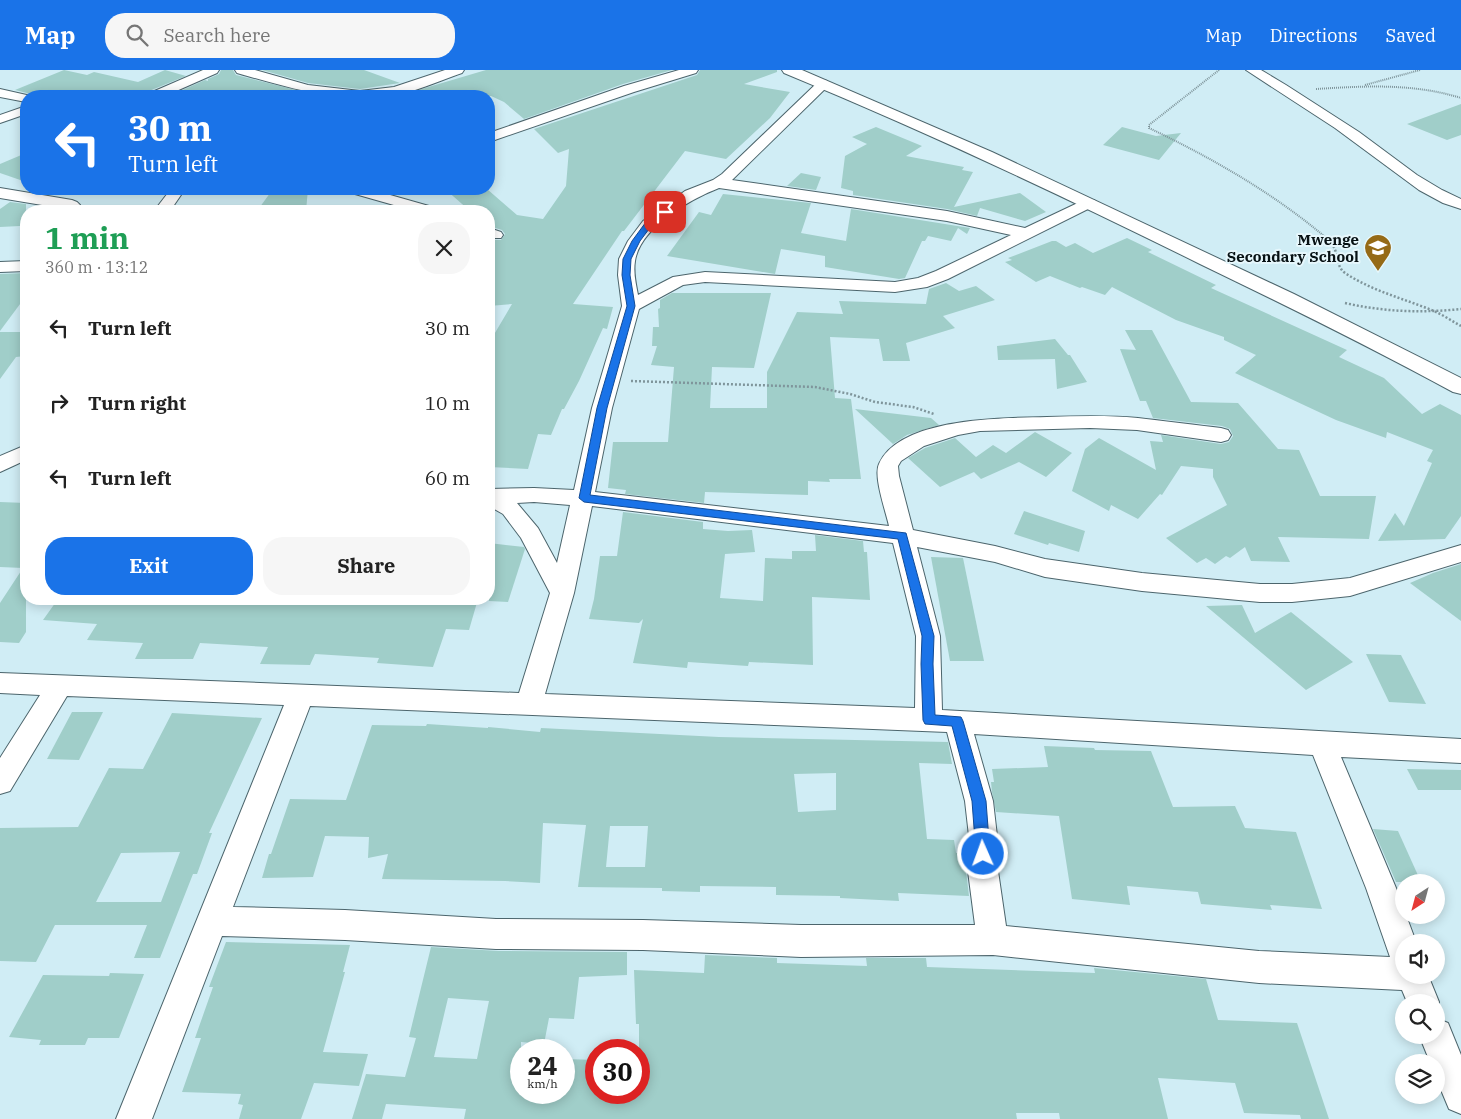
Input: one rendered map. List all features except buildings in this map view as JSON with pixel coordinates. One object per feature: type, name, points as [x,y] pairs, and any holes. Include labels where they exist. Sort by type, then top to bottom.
[{"type":"highway","points":[[789,70],[940,133],[1089,203],[1406,357],[1461,387]]},
{"type":"highway","points":[[1406,357],[1461,380]]},
{"type":"street","points":[[168,90],[213,70]]},
{"type":"street","points":[[241,70],[312,90]]},
{"type":"street","points":[[396,90],[458,70]]},
{"type":"street","points":[[495,136],[629,89],[692,70]]},
{"type":"street","points":[[1252,70],[1287,90],[1413,178],[1448,200],[1461,204]]},
{"type":"street","points":[[529,704],[562,593],[602,408],[631,306],[626,275],[627,259],[636,241],[649,224],[690,194],[718,183],[783,124],[823,84]]},
{"type":"street","points":[[0,93],[20,97]]},
{"type":"street","points":[[0,119],[20,112]]},
{"type":"street","points":[[718,183],[947,216],[1028,234]]},
{"type":"street","points":[[0,193],[72,205]]},
{"type":"street","points":[[374,195],[410,205]]},
{"type":"street","points":[[631,306],[678,281],[705,276],[790,283],[895,287],[921,284],[1089,203]]},
{"type":"street","points":[[0,267],[20,266]]},
{"type":"street","points":[[929,720],[928,636],[888,476],[888,466],[893,457],[917,442],[956,429],[980,425],[1090,422],[1136,424],[1221,435]]},
{"type":"street","points":[[0,466],[20,455]]},
{"type":"street","points":[[495,496],[534,495],[584,498],[902,536],[995,554],[1045,568],[1142,582],[1260,593],[1292,593],[1350,587],[1461,553]]},
{"type":"street","points":[[495,500],[511,509],[530,534],[562,593]]},
{"type":"street","points":[[0,683],[957,721],[1461,751]]},
{"type":"street","points":[[0,782],[60,686]]},
{"type":"street","points":[[134,1119],[301,695]]},
{"type":"street","points":[[957,721],[979,801],[983,836],[983,871],[993,940]]},
{"type":"street","points":[[1322,744],[1397,934]]},
{"type":"street","points":[[212,921],[345,925],[496,934],[643,935],[802,941],[993,940],[1259,966],[1395,974]]},
{"type":"street","points":[[1440,1044],[1461,1096]]},
{"type":"path","points":[[1219,70],[1149,125],[1148,128],[1193,149],[1236,173],[1298,214],[1331,242],[1337,250],[1339,266],[1344,272],[1382,291],[1436,312],[1461,326]]},
{"type":"path","points":[[1362,85],[1420,70]]},
{"type":"path","points":[[1287,90],[1362,85],[1428,88],[1461,98]]},
{"type":"path","points":[[1436,312],[1461,309]]},
{"type":"path","points":[[611,381],[672,381],[815,387],[850,394],[875,402],[923,410],[940,418],[956,429]]},
{"type":"place","name":"Mwenge Secondary School","points":[[1378,272]]},
{"type":"route","points":[[665,212],[649,224],[636,241],[627,259],[626,275],[631,306],[602,408],[584,498],[902,536],[928,636],[929,720],[957,721],[979,801],[983,854]]}]
